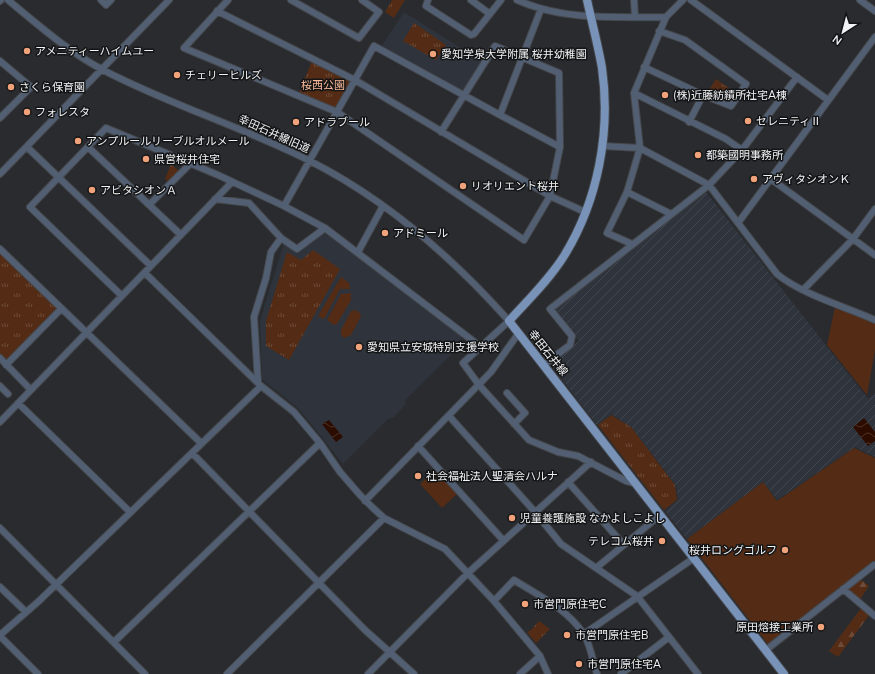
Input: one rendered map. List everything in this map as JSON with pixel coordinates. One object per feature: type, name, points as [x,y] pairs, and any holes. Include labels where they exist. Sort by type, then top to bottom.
[{"type":"main road","points":[[509,321],[536,292],[564,255],[585,212],[593,189],[603,146],[605,121],[602,69],[587,0]]},
{"type":"main road","name":"幸田石井線","points":[[509,321],[784,674]]},
{"type":"street","name":"幸田石井線旧道","points":[[8,0],[41,27],[102,69],[310,161],[355,186],[383,206],[446,256],[475,283],[509,321]]},
{"type":"street","points":[[101,0],[106,5],[111,0]]},
{"type":"street","points":[[0,174],[168,0]]},
{"type":"street","points":[[228,0],[184,48],[337,112],[524,240],[550,196],[560,147],[559,73],[495,46],[441,132]]},
{"type":"street","points":[[291,0],[359,38],[379,12],[363,0]]},
{"type":"street","points":[[428,0],[426,6],[471,35],[474,34],[501,0]]},
{"type":"street","points":[[471,0],[490,14]]},
{"type":"street","points":[[516,0],[563,15],[666,16]]},
{"type":"street","points":[[634,0],[635,16]]},
{"type":"street","points":[[632,244],[607,232],[627,192],[640,148],[634,93],[666,16],[683,0]]},
{"type":"street","points":[[691,0],[828,100]]},
{"type":"street","points":[[860,0],[875,11]]},
{"type":"street","points":[[500,115],[541,9]]},
{"type":"street","points":[[217,11],[355,80],[550,196],[585,212]]},
{"type":"street","points":[[644,67],[703,95],[731,106],[746,84],[685,40],[660,31]]},
{"type":"street","points":[[738,223],[875,37]]},
{"type":"street","points":[[284,206],[374,46],[560,147]]},
{"type":"street","points":[[0,61],[31,87],[0,118]]},
{"type":"street","points":[[544,365],[570,345],[572,336],[550,309],[709,185],[742,150],[797,77]]},
{"type":"street","points":[[634,93],[689,122],[726,138],[742,150]]},
{"type":"street","points":[[689,122],[703,95]]},
{"type":"street","points":[[122,296],[30,207],[106,128],[232,182],[284,206],[325,228],[481,347]]},
{"type":"street","points":[[603,146],[640,148],[709,185],[777,274],[789,283],[803,290],[875,320]]},
{"type":"street","points":[[26,147],[151,266]]},
{"type":"street","points":[[88,147],[181,235]]},
{"type":"street","points":[[149,205],[190,164]]},
{"type":"street","points":[[771,179],[875,255]]},
{"type":"street","points":[[0,422],[232,182]]},
{"type":"street","points":[[627,192],[671,214]]},
{"type":"street","points":[[215,199],[249,203],[281,238],[297,249],[325,228]]},
{"type":"street","points":[[358,252],[383,206]]},
{"type":"street","points":[[803,290],[853,239],[875,209]]},
{"type":"street","points":[[260,384],[254,317],[266,278],[271,252],[281,238]]},
{"type":"street","points":[[0,249],[201,443]]},
{"type":"street","points":[[145,273],[260,384],[294,412],[320,443],[340,472],[365,501],[384,518],[445,550],[494,601],[540,656],[548,674]]},
{"type":"street","points":[[6,365],[61,309]]},
{"type":"street","points":[[509,321],[464,363],[479,385],[529,440],[558,452],[578,456],[626,482],[637,484]]},
{"type":"street","points":[[365,501],[491,372],[518,334]]},
{"type":"street","points":[[0,358],[31,390]]},
{"type":"street","points":[[38,674],[0,636],[192,454],[201,443],[260,384]]},
{"type":"street","points":[[0,386],[8,394]]},
{"type":"street","points":[[507,393],[525,413],[514,424]]},
{"type":"street","points":[[18,403],[130,512]]},
{"type":"street","points":[[0,412],[6,416]]},
{"type":"street","points":[[449,416],[535,512],[561,544],[637,596],[698,674]]},
{"type":"street","points":[[114,642],[320,443]]},
{"type":"street","points":[[418,446],[503,540]]},
{"type":"street","points":[[192,454],[318,583],[389,653],[414,674]]},
{"type":"street","points":[[368,674],[468,573],[591,462]]},
{"type":"street","points":[[568,482],[624,545]]},
{"type":"street","points":[[596,568],[659,516]]},
{"type":"street","points":[[227,674],[384,518]]},
{"type":"street","points":[[0,528],[145,674]]},
{"type":"street","points":[[584,634],[694,558]]},
{"type":"street","points":[[766,650],[874,565]]},
{"type":"street","points":[[494,601],[514,580],[552,604],[570,618],[584,634],[597,674]]},
{"type":"street","points":[[0,587],[26,612]]},
{"type":"street","points":[[843,589],[875,616]]},
{"type":"street","points":[[621,674],[669,637]]},
{"type":"street","points":[[520,674],[540,656]]},
{"type":"shaded area","name":"愛知学泉大学附属 桜井幼稚園","points":[[404,12],[481,61],[464,90],[461,90],[383,47],[383,44]]},
{"type":"shaded area","points":[[706,192],[868,399],[875,393],[875,457],[855,447],[777,500],[763,482],[687,539],[665,511],[678,500],[676,485],[631,427],[611,414],[597,425],[550,363],[579,341],[556,313],[556,307]]},
{"type":"shaded area","name":"愛知県立安城特別支援学校","points":[[325,232],[446,324],[461,336],[462,339],[452,354],[406,399],[405,405],[394,417],[388,419],[343,464],[299,409],[262,379],[260,321],[284,243],[299,253]]},
{"type":"green space","points":[[392,0],[405,0],[394,18],[385,12]]},
{"type":"green space","points":[[414,23],[446,45],[436,60],[403,41]]},
{"type":"green space","name":"桜西公園","points":[[312,61],[349,78],[351,82],[337,110],[299,93]]},
{"type":"green space","points":[[716,79],[736,93],[731,101],[729,99],[727,102],[707,93]]},
{"type":"green space","points":[[171,164],[179,171],[169,182],[165,179]]},
{"type":"green space","points":[[313,250],[340,269],[289,360],[266,346],[266,321],[287,252],[301,260]]},
{"type":"green space","points":[[0,253],[56,307],[56,310],[9,360],[0,355]]},
{"type":"green space","points":[[341,277],[349,283],[350,289],[340,289],[324,319],[318,316]]},
{"type":"green space","points":[[351,293],[351,300],[337,324],[334,325],[327,320],[341,294]]},
{"type":"green space","points":[[835,307],[875,324],[875,350],[867,395],[827,345]]},
{"type":"green space","points":[[356,310],[361,316],[351,335],[344,338],[341,335],[341,330],[351,311]]},
{"type":"green space","points":[[611,415],[631,427],[675,485],[677,500],[664,510],[598,425]]},
{"type":"green space","name":"桜井ロングゴルフ","points":[[854,448],[875,458],[875,561],[768,644],[687,539],[763,482],[777,501]]},
{"type":"green space","points":[[435,470],[457,494],[442,508],[420,484]]},
{"type":"green space","points":[[860,579],[869,586],[859,601],[846,589]]},
{"type":"green space","points":[[862,607],[870,614],[838,657],[829,651]]},
{"type":"green space","points":[[539,621],[550,629],[536,643],[527,632],[531,630]]},
{"type":"water","points":[[864,418],[875,432],[875,441],[868,446],[853,427]]},
{"type":"water","points":[[329,420],[343,437],[336,442],[322,424]]},
{"type":"place","name":"アメニティーハイムユー","points":[[27,51]]},
{"type":"place","name":"愛知学泉大学附属 桜井幼稚園","points":[[433,54]]},
{"type":"place","name":"チェリーヒルズ","points":[[177,75]]},
{"type":"place","name":"さくら保育園","points":[[11,87]]},
{"type":"place","name":"(株)近藤紡績所社宅A棟","points":[[665,95]]},
{"type":"place","name":"フォレスタ","points":[[27,112]]},
{"type":"place","name":"セレニティⅡ","points":[[748,121]]},
{"type":"place","name":"アドラブール","points":[[296,122]]},
{"type":"place","name":"アンプルールリーブルオルメール","points":[[78,141]]},
{"type":"place","name":"都築國明事務所","points":[[698,155]]},
{"type":"place","name":"県営桜井住宅","points":[[146,159]]},
{"type":"place","name":"アヴィタシオンＫ","points":[[754,179]]},
{"type":"place","name":"リオリエント桜井","points":[[463,186]]},
{"type":"place","name":"アビタシオンＡ","points":[[92,190]]},
{"type":"place","name":"アドミール","points":[[385,233]]},
{"type":"place","name":"愛知県立安城特別支援学校","points":[[359,347]]},
{"type":"place","name":"社会福祉法人聖清会ハルナ","points":[[418,476]]},
{"type":"place","name":"児童養護施設 なかよしこよし","points":[[512,518]]},
{"type":"place","name":"テレコム桜井","points":[[662,541]]},
{"type":"place","name":"桜井ロングゴルフ","points":[[785,550]]},
{"type":"place","name":"市営門原住宅C","points":[[525,604]]},
{"type":"place","name":"原田熔接工業所","points":[[821,627]]},
{"type":"place","name":"市営門原住宅B","points":[[567,635]]},
{"type":"place","name":"市営門原住宅A","points":[[579,664]]}]
